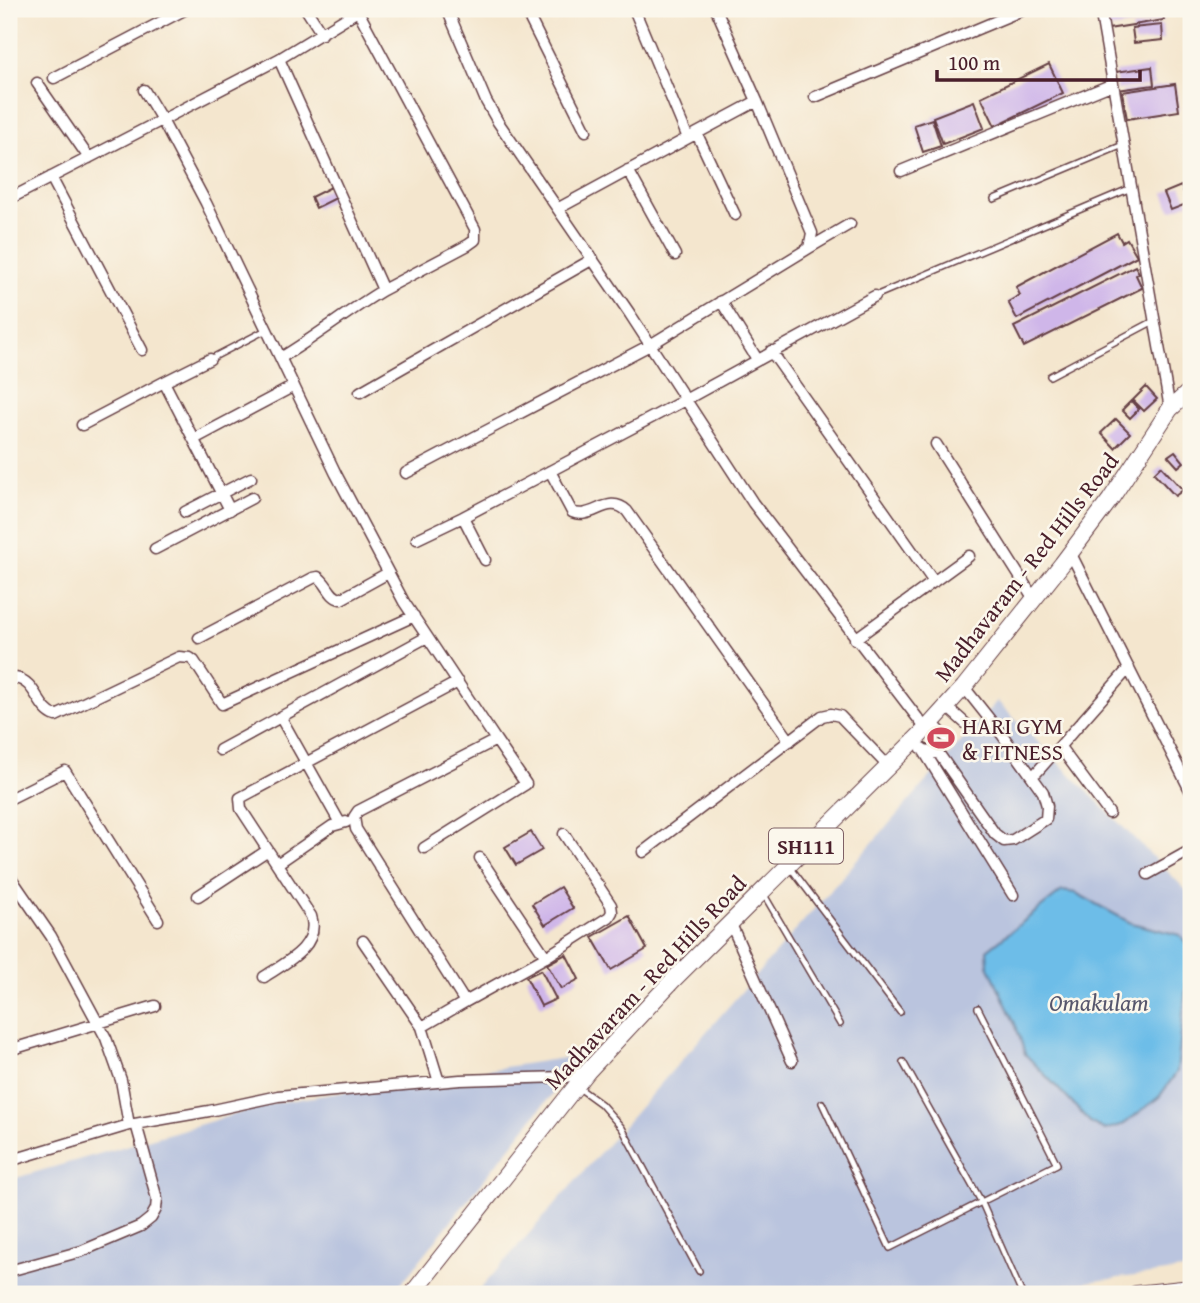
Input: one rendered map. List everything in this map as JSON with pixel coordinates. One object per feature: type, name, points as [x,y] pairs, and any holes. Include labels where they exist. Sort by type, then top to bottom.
[{"type":"main road","name":"Madhavaram - Red Hills Road","points":[[412,1294],[588,1071],[730,922],[887,765],[924,735],[1110,500],[1170,409],[1191,390]]},
{"type":"main road","points":[[1136,1294],[1191,1287]]},
{"type":"street","points":[[54,78],[186,9]]},
{"type":"street","points":[[306,9],[321,34]]},
{"type":"street","points":[[447,9],[492,112],[559,208],[759,511],[995,834],[1004,841],[1013,840],[1046,820],[1047,806],[1043,792],[964,687]]},
{"type":"street","points":[[525,9],[586,131]]},
{"type":"street","points":[[634,9],[692,136],[735,215]]},
{"type":"street","points":[[716,9],[812,233],[809,248]]},
{"type":"street","points":[[815,97],[1025,9]]},
{"type":"street","points":[[1100,9],[1170,409]]},
{"type":"street","points":[[9,199],[279,59],[360,10],[476,236],[468,245],[383,290],[345,314],[321,334],[282,357]]},
{"type":"street","points":[[279,59],[383,290]]},
{"type":"street","points":[[37,83],[89,158]]},
{"type":"street","points":[[901,171],[1113,84]]},
{"type":"street","points":[[144,90],[206,203],[336,474],[388,573],[526,784],[424,848]]},
{"type":"street","points":[[559,208],[757,102]]},
{"type":"street","points":[[628,170],[675,255]]},
{"type":"street","points":[[51,177],[142,350]]},
{"type":"street","points":[[406,473],[650,345],[850,224]]},
{"type":"street","points":[[360,392],[593,259]]},
{"type":"street","points":[[417,539],[685,400],[875,296]]},
{"type":"street","points":[[721,301],[757,359]]},
{"type":"street","points":[[771,352],[934,582]]},
{"type":"street","points":[[82,425],[210,359]]},
{"type":"street","points":[[164,382],[230,510]]},
{"type":"street","points":[[194,439],[295,386]]},
{"type":"street","points":[[936,444],[1034,599]]},
{"type":"street","points":[[550,471],[572,512],[586,514],[611,503],[622,506],[627,511],[790,741]]},
{"type":"street","points":[[185,512],[251,478]]},
{"type":"street","points":[[155,549],[252,498]]},
{"type":"street","points":[[463,516],[485,560]]},
{"type":"street","points":[[1070,552],[1191,792]]},
{"type":"street","points":[[855,639],[969,556]]},
{"type":"street","points":[[198,638],[313,578],[323,580],[333,596],[341,599],[388,573]]},
{"type":"street","points":[[9,681],[15,678],[26,681],[47,712],[56,716],[185,656],[194,661],[222,704],[414,616]]},
{"type":"street","points":[[220,750],[428,637]]},
{"type":"street","points":[[1037,772],[1129,668]]},
{"type":"street","points":[[264,977],[308,944],[314,925],[241,808],[240,798],[457,682]]},
{"type":"street","points":[[946,706],[965,723]]},
{"type":"street","points":[[643,852],[822,716],[841,716],[887,765]]},
{"type":"street","points":[[281,718],[340,823]]},
{"type":"street","points":[[924,735],[948,739]]},
{"type":"street","points":[[924,735],[1013,895]]},
{"type":"street","points":[[465,1002],[353,823],[358,811],[496,740]]},
{"type":"street","points":[[1060,747],[1109,814]]},
{"type":"street","points":[[9,799],[65,771],[158,920]]},
{"type":"street","points":[[277,864],[340,823],[353,823]]},
{"type":"street","points":[[422,1027],[546,957],[602,923],[612,912],[611,905],[564,834]]},
{"type":"street","points":[[198,896],[268,850]]},
{"type":"street","points":[[1148,874],[1191,850]]},
{"type":"street","points":[[480,858],[546,957]]},
{"type":"street","points":[[9,875],[51,936],[115,1060],[157,1199],[151,1218],[141,1226],[82,1251],[9,1271]]},
{"type":"street","points":[[730,922],[792,1061]]},
{"type":"street","points":[[363,941],[422,1027],[439,1082]]},
{"type":"street","points":[[9,1050],[155,1006]]},
{"type":"street","points":[[9,1161],[133,1124],[278,1096],[439,1082],[566,1077],[588,1071]]},
{"type":"lane","points":[[994,199],[1124,145]]},
{"type":"lane","points":[[875,296],[1131,188]]},
{"type":"lane","points":[[1050,376],[1154,321]]},
{"type":"lane","points":[[210,359],[268,329]]},
{"type":"lane","points":[[788,864],[900,1012]]},
{"type":"lane","points":[[761,891],[840,1024]]},
{"type":"lane","points":[[822,1103],[890,1248],[1057,1164],[978,1008]]},
{"type":"lane","points":[[903,1062],[982,1203],[1022,1294]]},
{"type":"lane","points":[[576,1086],[601,1104],[622,1128],[699,1272]]},
{"type":"shaded area","points":[[997,701],[1191,895],[1191,1269],[990,1294],[476,1294]]},
{"type":"shaded area","points":[[583,1055],[393,1294],[9,1294],[9,1180],[274,1103]]},
{"type":"water","name":"Omakulam","points":[[1062,891],[1076,893],[1131,923],[1180,935],[1190,948],[1177,1072],[1159,1097],[1124,1124],[1105,1130],[1091,1123],[1025,1054],[1016,1026],[988,965],[987,950]]},
{"type":"building","points":[[1162,9],[1164,20],[1108,29],[1105,10]]},
{"type":"building","points":[[1162,25],[1163,40],[1134,43],[1132,28]]},
{"type":"building","points":[[1049,64],[1063,93],[995,126],[981,97]]},
{"type":"building","points":[[1152,67],[1154,85],[1117,90],[1115,72]]},
{"type":"building","points":[[1175,84],[1179,111],[1127,119],[1122,92]]},
{"type":"building","points":[[974,101],[984,128],[943,144],[933,117]]},
{"type":"building","points":[[932,119],[941,146],[923,152],[914,125]]},
{"type":"building","points":[[333,186],[338,197],[316,208],[311,197]]},
{"type":"building","points":[[1181,186],[1189,203],[1171,210],[1164,193]]},
{"type":"building","points":[[1117,233],[1122,242],[1127,239],[1137,256],[1017,319],[1008,302],[1020,295],[1016,287]]},
{"type":"building","points":[[1135,266],[1142,288],[1024,347],[1014,327]]},
{"type":"building","points":[[1146,387],[1157,399],[1144,411],[1133,400]]},
{"type":"building","points":[[1131,401],[1139,409],[1130,418],[1122,410]]},
{"type":"building","points":[[1116,419],[1130,433],[1115,448],[1101,433]]},
{"type":"building","points":[[1175,451],[1184,462],[1178,467],[1168,456]]},
{"type":"building","points":[[1161,466],[1183,490],[1175,496],[1154,473]]},
{"type":"building","points":[[531,832],[542,850],[516,865],[505,847]]},
{"type":"building","points":[[560,887],[573,908],[545,925],[532,904]]},
{"type":"building","points":[[629,916],[647,949],[611,970],[592,937]]},
{"type":"building","points":[[566,954],[579,979],[561,989],[547,964]]},
{"type":"building","points":[[541,970],[556,999],[541,1006],[526,977]]},
{"type":"place","name":"HARI GYM & FITNESS","points":[[941,738]]}]
